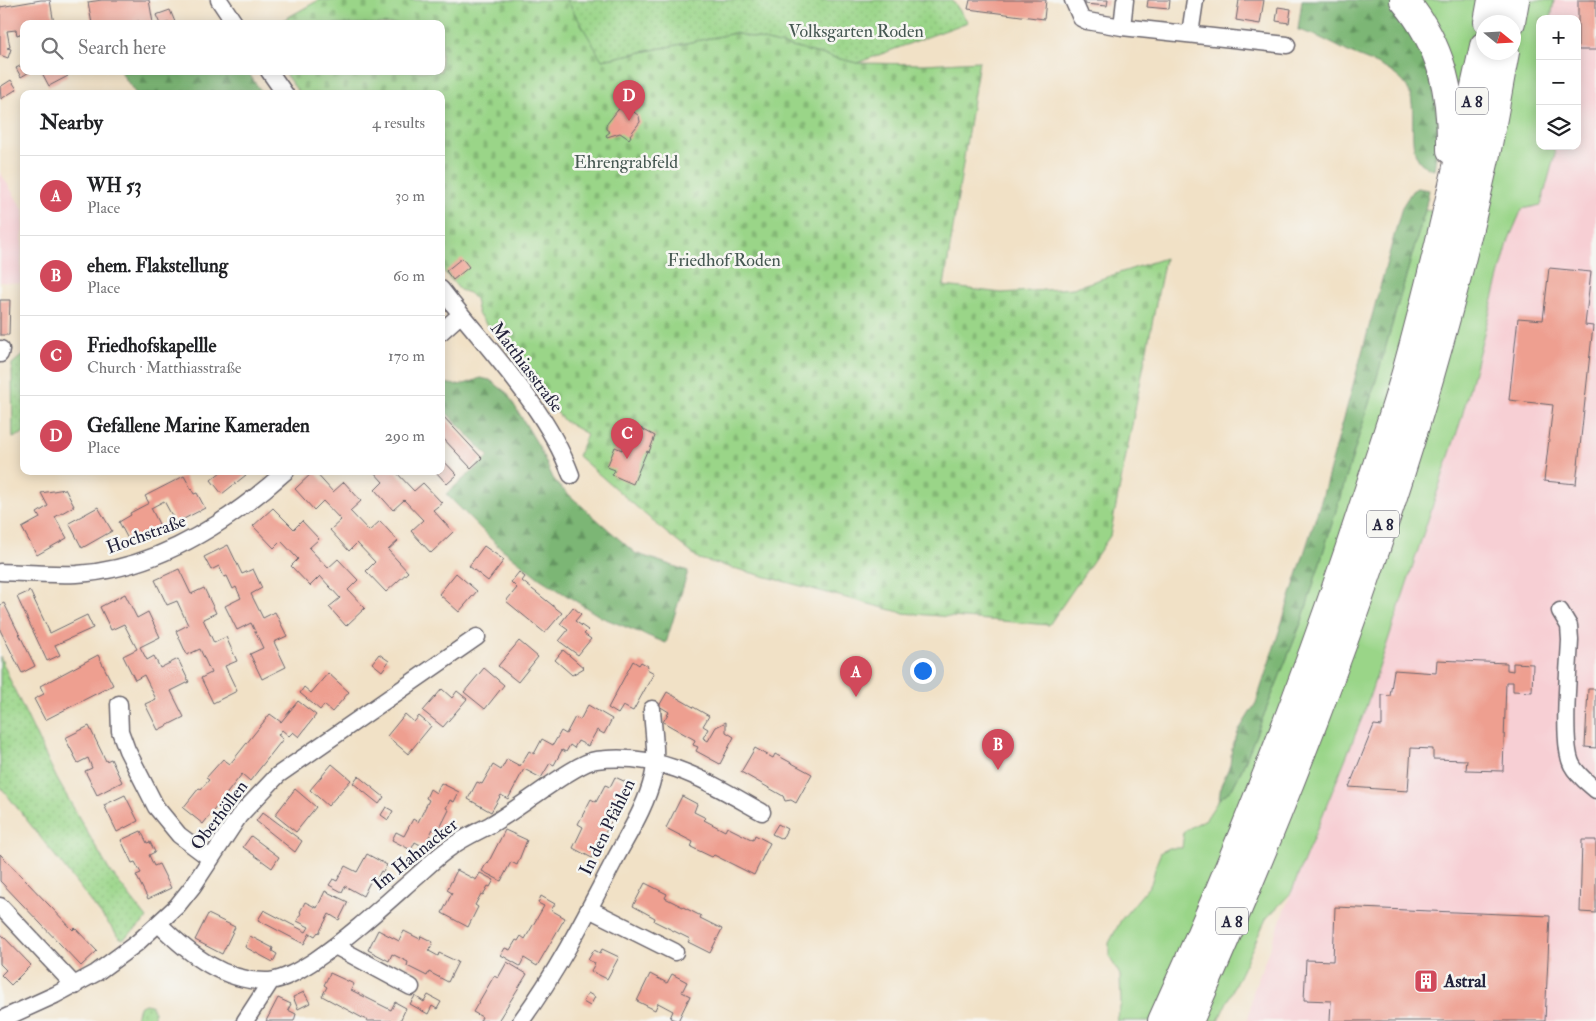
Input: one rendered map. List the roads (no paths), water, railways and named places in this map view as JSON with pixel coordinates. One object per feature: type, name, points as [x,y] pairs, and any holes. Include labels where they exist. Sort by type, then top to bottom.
[{"type":"highway","points":[[1404,0],[1428,34],[1442,64],[1465,158]]},
{"type":"highway","points":[[1489,15],[1492,0]]},
{"type":"highway","points":[[1512,15],[1515,0]]},
{"type":"highway","name":"A 8","points":[[1189,1021],[1307,738],[1357,602],[1428,381],[1453,216],[1482,60]]},
{"type":"highway","name":"A 8","points":[[1465,158],[1502,60]]},
{"type":"highway","name":"A 8","points":[[1162,1021],[1250,816],[1331,603],[1405,374],[1432,275],[1453,216]]},
{"type":"street","points":[[219,0],[232,20]]},
{"type":"street","points":[[1073,0],[1081,18],[1086,22],[1287,45]]},
{"type":"street","points":[[1122,27],[1125,0]]},
{"type":"street","points":[[1190,34],[1195,0]]},
{"type":"street","points":[[272,75],[282,90]]},
{"type":"street","name":"Matthiasstraße","points":[[445,294],[526,396],[548,427],[562,453],[571,476]]},
{"type":"street","points":[[445,328],[460,314]]},
{"type":"street","name":"Hochstraße","points":[[0,572],[78,574],[111,569],[136,562],[185,543],[209,531],[234,514],[281,475]]},
{"type":"street","points":[[1560,612],[1569,626],[1570,640],[1566,737],[1568,754],[1572,765],[1584,780],[1596,790]]},
{"type":"street","name":"Oberhöllen","points":[[0,1020],[75,986],[96,973],[159,924],[182,900],[239,816],[278,775],[477,637]]},
{"type":"street","points":[[119,704],[120,731],[127,750],[156,808],[179,835],[211,859]]},
{"type":"street","name":"In den Pfählen","points":[[521,1021],[550,977],[589,909],[635,820],[648,790],[653,777],[655,761],[652,709]]},
{"type":"street","name":"In den Pfählen","points":[[576,770],[598,759],[655,761],[672,766],[715,786],[762,812]]},
{"type":"street","name":"Im Hahnacker","points":[[159,924],[179,944],[208,965],[230,975],[250,980],[271,981],[288,976],[305,967],[335,946],[450,847],[492,824],[576,770]]},
{"type":"street","points":[[0,906],[75,986]]},
{"type":"street","points":[[589,909],[675,952]]},
{"type":"street","points":[[335,946],[411,987]]},
{"type":"street","points":[[245,1021],[271,981]]},
{"type":"place","name":"Gefallene Marine Kameraden","points":[[629,121]]},
{"type":"place","name":"Friedhofskapellle","points":[[627,459]]},
{"type":"place","name":"WH 53","points":[[856,697]]},
{"type":"place","name":"ehem. Flakstellung","points":[[998,770]]},
{"type":"place","name":"Astral","points":[[1426,981]]},
{"type":"park label","name":"Volksgarten Roden","points":[[856,31]]},
{"type":"park label","name":"Ehrengrabfeld","points":[[626,162]]},
{"type":"park label","name":"Friedhof Roden","points":[[724,260]]}]
